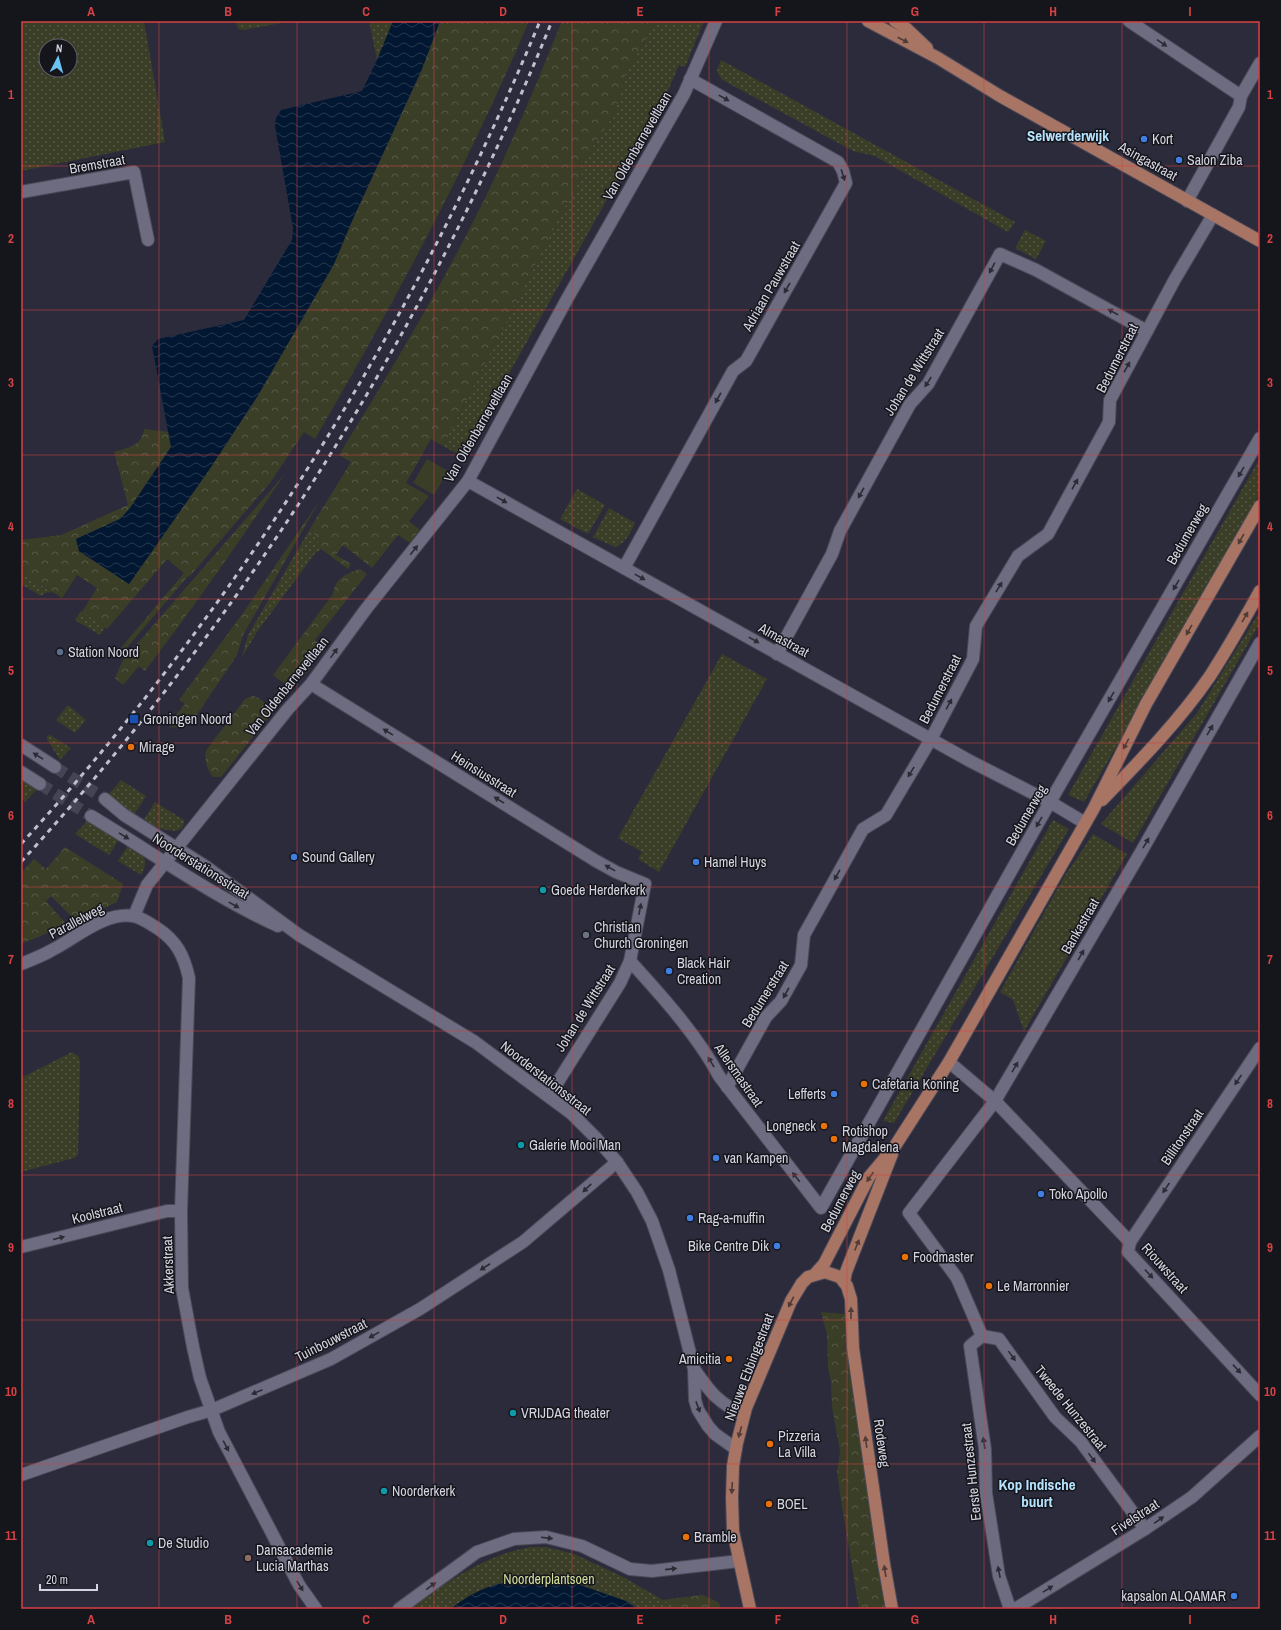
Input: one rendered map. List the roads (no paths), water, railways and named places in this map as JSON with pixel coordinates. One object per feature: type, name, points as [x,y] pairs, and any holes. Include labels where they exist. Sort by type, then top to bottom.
[{"type":"main road","name":"Asingastraat","points":[[868,21],[938,58],[1000,96],[1260,241]]},
{"type":"main road","name":"Asingastraat","points":[[895,21],[907,28],[938,58]]},
{"type":"main road","name":"Bedumerweg","points":[[816,1273],[824,1264],[869,1177],[895,1146],[949,1062],[1086,823],[1146,704],[1260,506]]},
{"type":"main road","name":"Bedumerweg","points":[[1094,808],[1151,750],[1182,713],[1210,676],[1260,591]]},
{"type":"main road","name":"Bedumerweg","points":[[844,1282],[846,1272],[895,1146]]},
{"type":"main road","points":[[816,1273],[825,1272],[833,1274],[844,1282]]},
{"type":"main road","name":"Nieuwe Ebbingestraat","points":[[750,1609],[733,1531],[732,1498],[736,1449],[744,1415],[757,1380],[791,1301],[802,1283],[808,1277],[816,1273]]},
{"type":"main road","name":"Rodeweg","points":[[844,1282],[850,1291],[853,1348],[884,1564],[892,1609]]},
{"type":"street","name":"Van Oldenbarneveltlaan","points":[[165,862],[208,807],[311,684],[366,609],[468,481],[567,300],[684,94],[716,21]]},
{"type":"street","points":[[1129,21],[1241,96]]},
{"type":"street","points":[[1187,200],[1239,107],[1241,96],[1260,62]]},
{"type":"street","name":"Adriaan Pauwstraat","points":[[624,568],[733,371],[746,361],[846,183],[838,162],[690,79]]},
{"type":"street","name":"Bremstraat","points":[[21,192],[134,172],[148,240]]},
{"type":"street","name":"Bedumerstraat","points":[[727,1088],[766,1017],[781,1001],[801,965],[804,935],[862,829],[886,815],[931,739],[973,659],[976,626],[1018,556],[1048,534],[1109,422],[1110,400],[1147,331],[1213,215]]},
{"type":"street","name":"Johan de Wittstraat","points":[[774,652],[832,554],[840,531],[910,404],[928,384],[1000,254],[1036,270],[1147,331]]},
{"type":"street","name":"Bedumerweg","points":[[821,1208],[1050,802],[1260,438]]},
{"type":"street","name":"Almastraat","points":[[468,481],[970,761],[1050,802],[1086,823]]},
{"type":"street","name":"Bankastraat","points":[[982,1336],[956,1278],[909,1213],[996,1101],[1141,852],[1260,643]]},
{"type":"street","name":"Heinsiusstraat","points":[[311,684],[596,861],[616,872],[645,884]]},
{"type":"street","points":[[21,745],[55,767]]},
{"type":"street","points":[[21,772],[40,784]]},
{"type":"street","name":"Noorderstationsstraat","points":[[105,799],[124,815],[205,866],[300,935],[475,1042],[572,1114],[596,1138],[617,1162],[637,1192],[654,1227],[669,1270],[694,1369],[695,1400],[703,1419],[715,1434],[736,1449]]},
{"type":"street","name":"Noorderstationsstraat","points":[[91,816],[248,912],[300,935]]},
{"type":"street","points":[[134,916],[147,885],[165,862]]},
{"type":"street","name":"Johan de Wittstraat","points":[[549,1096],[620,983],[630,961],[645,884]]},
{"type":"street","name":"Parallelweg","points":[[21,964],[52,950],[101,922],[118,916],[134,916]]},
{"type":"street","name":"Akkerstraat","points":[[134,916],[164,932],[176,945],[185,959],[189,978],[182,1211],[182,1288],[200,1378],[222,1439],[299,1585],[316,1609]]},
{"type":"street","name":"Allersmastraat","points":[[630,961],[664,999],[711,1061],[727,1088],[821,1208]]},
{"type":"street","name":"Billitonstraat","points":[[1130,1242],[1258,1055]]},
{"type":"street","name":"Riouwstraat","points":[[949,1062],[996,1101],[1130,1242],[1128,1252],[1260,1395]]},
{"type":"street","name":"Tuinbouwstraat","points":[[21,1475],[212,1410],[331,1360],[420,1309],[523,1242],[617,1162]]},
{"type":"street","name":"Koolstraat","points":[[21,1247],[167,1211],[182,1211]]},
{"type":"street","name":"Tweede Hunzestraat","points":[[982,1336],[999,1339],[1055,1416],[1081,1442],[1145,1529]]},
{"type":"street","name":"Eerste Hunzestraat","points":[[982,1336],[970,1346],[985,1449],[987,1501],[999,1576],[1010,1609]]},
{"type":"street","name":"Noorderstationsstraat","points":[[694,1369],[710,1393],[744,1415]]},
{"type":"street","name":"Fivelstraat","points":[[1015,1609],[1145,1529],[1192,1497],[1260,1436]]},
{"type":"street","points":[[400,1609],[477,1552],[514,1539],[546,1537],[582,1546],[630,1569],[652,1571],[739,1561]]},
{"type":"water","points":[[393,21],[440,21],[422,69],[352,221],[334,264],[257,397],[209,470],[129,584],[79,551],[76,539],[120,519],[130,508],[171,447],[152,346],[158,339],[244,320],[292,240],[293,228],[275,126],[276,118],[281,110],[362,91]]},
{"type":"water","points":[[529,1578],[566,1580],[626,1601],[640,1609],[450,1609],[478,1591],[496,1584]]},
{"type":"tunnel","points":[[55,767],[105,799]]},
{"type":"tunnel","points":[[40,784],[91,816]]},
{"type":"railway","points":[[21,844],[101,752],[177,656],[249,557],[316,455],[379,350],[437,242],[491,133],[540,21]]},
{"type":"railway","points":[[21,862],[103,768],[181,671],[254,569],[324,465],[388,358],[448,248],[502,136],[552,21]]},
{"type":"place","name":"Kort","points":[[1144,139]]},
{"type":"place","name":"Salon Ziba","points":[[1179,160]]},
{"type":"place","name":"Station Noord","points":[[60,652]]},
{"type":"place","name":"Groningen Noord","points":[[134,719]]},
{"type":"place","name":"Mirage","points":[[131,747]]},
{"type":"place","name":"Sound Gallery","points":[[294,857]]},
{"type":"place","name":"Hamel Huys","points":[[696,862]]},
{"type":"place","name":"Goede Herderkerk","points":[[543,890]]},
{"type":"place","name":"Christian Church Groningen","points":[[586,935]]},
{"type":"place","name":"Black Hair Creation","points":[[669,971]]},
{"type":"place","name":"Cafetaria Koning","points":[[864,1084]]},
{"type":"place","name":"Lefferts","points":[[834,1094]]},
{"type":"place","name":"Longneck","points":[[824,1126]]},
{"type":"place","name":"Rotishop Magdalena","points":[[834,1139]]},
{"type":"place","name":"Galerie Mooi Man","points":[[521,1145]]},
{"type":"place","name":"van Kampen","points":[[716,1158]]},
{"type":"place","name":"Toko Apollo","points":[[1041,1194]]},
{"type":"place","name":"Rag-a-muffin","points":[[690,1218]]},
{"type":"place","name":"Bike Centre Dik","points":[[777,1246]]},
{"type":"place","name":"Foodmaster","points":[[905,1257]]},
{"type":"place","name":"Le Marronnier","points":[[989,1286]]},
{"type":"place","name":"Amicitia","points":[[729,1359]]},
{"type":"place","name":"VRIJDAG theater","points":[[513,1413]]},
{"type":"place","name":"Pizzeria La Villa","points":[[770,1444]]},
{"type":"place","name":"Noorderkerk","points":[[384,1491]]},
{"type":"place","name":"BOEL","points":[[769,1504]]},
{"type":"place","name":"Bramble","points":[[686,1537]]},
{"type":"place","name":"De Studio","points":[[150,1543]]},
{"type":"place","name":"Dansacademie Lucia Marthas","points":[[248,1558]]},
{"type":"place","name":"kapsalon ALQAMAR","points":[[1234,1596]]},
{"type":"district","name":"Selwerderwijk","points":[[1068,136]]},
{"type":"district","name":"Kop Indische buurt","points":[[1037,1494]]},
{"type":"park label","name":"Noorderplantsoen","points":[[549,1579]]}]
